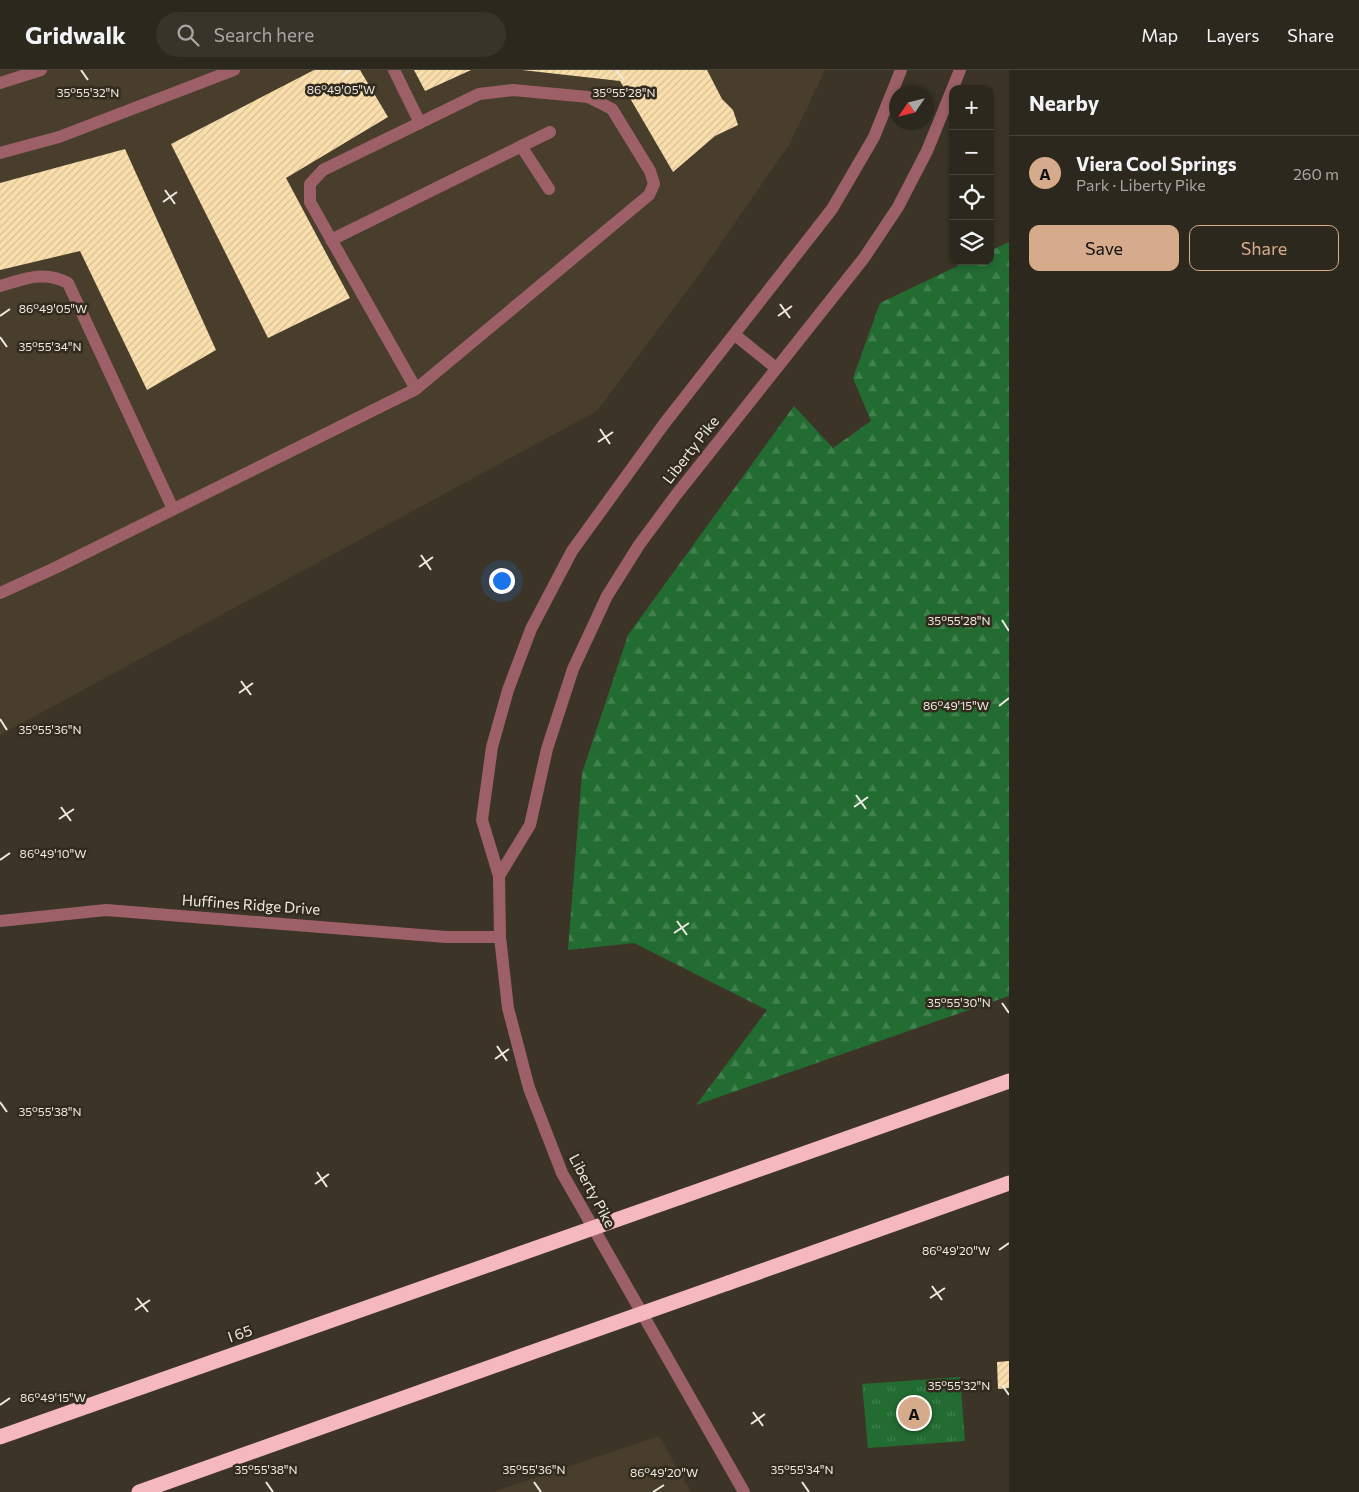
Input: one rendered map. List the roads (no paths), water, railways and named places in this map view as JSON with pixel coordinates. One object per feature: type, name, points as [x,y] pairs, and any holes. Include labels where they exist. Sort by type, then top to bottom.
[{"type":"highway","name":"I 65","points":[[0,1437],[1009,1081]]},
{"type":"highway","points":[[139,1492],[1009,1183]]},
{"type":"street","points":[[0,83],[41,70]]},
{"type":"street","points":[[0,153],[59,137],[234,70]]},
{"type":"street","points":[[394,70],[420,123]]},
{"type":"street","name":"Liberty Pike","points":[[744,1492],[562,1173],[525,1070],[508,1008],[500,937],[500,876],[482,820],[492,746],[508,690],[531,629],[572,552],[664,424],[832,209],[874,137],[901,70]]},
{"type":"street","name":"Liberty Pike","points":[[500,876],[530,826],[548,749],[572,669],[607,596],[639,545],[864,258],[898,207],[927,151],[960,70]]},
{"type":"street","points":[[0,593],[416,389],[649,195],[654,184],[650,171],[612,109],[588,97],[513,90],[478,94],[322,170],[310,184],[310,202],[416,389]]},
{"type":"street","points":[[331,240],[550,132]]},
{"type":"street","points":[[521,146],[549,189]]},
{"type":"street","points":[[0,286],[38,275],[56,276],[68,283],[173,509]]},
{"type":"street","points":[[734,335],[776,368]]},
{"type":"street","name":"Huffines Ridge Drive","points":[[0,921],[106,910],[446,936],[500,937]]},
{"type":"place","name":"Viera Cool Springs","points":[[914,1413]]}]
